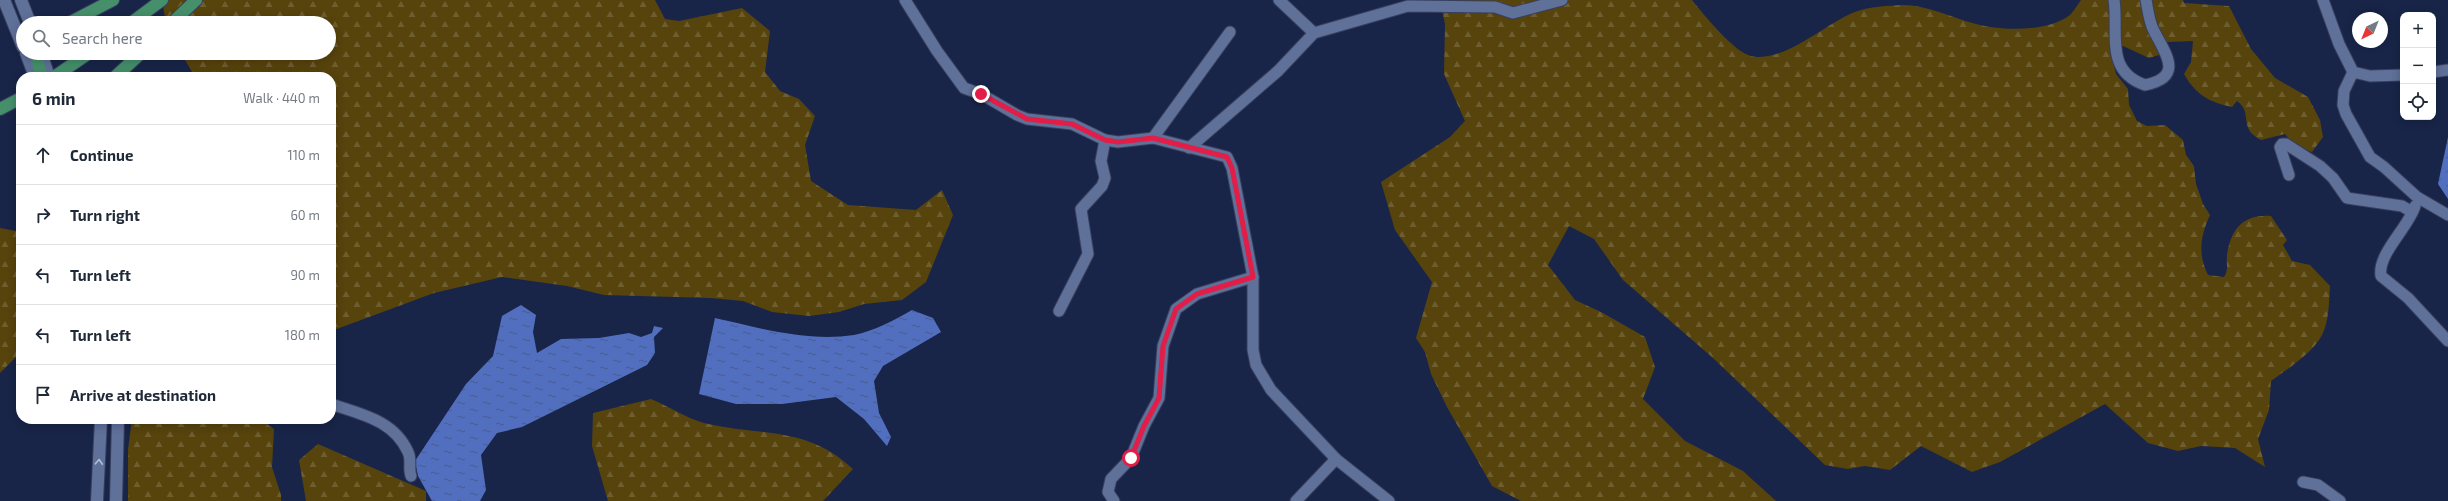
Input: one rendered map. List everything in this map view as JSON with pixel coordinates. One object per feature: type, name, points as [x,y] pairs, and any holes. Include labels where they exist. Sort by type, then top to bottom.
[{"type":"main road","points":[[82,16],[113,0]]},
{"type":"main road","points":[[140,16],[162,0]]},
{"type":"main road","points":[[179,16],[196,0]]},
{"type":"main road","points":[[37,60],[41,72]]},
{"type":"main road","points":[[60,72],[78,60]]},
{"type":"main road","points":[[120,72],[133,60]]},
{"type":"main road","points":[[0,109],[16,100]]},
{"type":"street","points":[[4,0],[16,30]]},
{"type":"street","points":[[21,0],[27,16]]},
{"type":"street","points":[[906,0],[937,51],[964,88],[981,94],[1027,119],[1072,124],[1105,140],[1118,142],[1153,138],[1227,157],[1232,168],[1253,277],[1253,350],[1256,365],[1271,390],[1336,459],[1389,501]]},
{"type":"street","points":[[1279,0],[1314,33]]},
{"type":"street","points":[[1189,148],[1278,71],[1314,33],[1408,6],[1495,7],[1514,13],[1562,0]]},
{"type":"street","points":[[2114,0],[2117,59],[2128,76],[2145,85],[2162,79],[2168,70],[2169,57],[2153,29],[2146,0]]},
{"type":"street","points":[[2323,0],[2339,44],[2353,72]]},
{"type":"street","points":[[1153,138],[1230,32]]},
{"type":"street","points":[[29,60],[33,72]]},
{"type":"street","points":[[45,60],[52,72]]},
{"type":"street","points":[[2436,72],[2448,70]]},
{"type":"street","points":[[2353,72],[2370,76],[2400,75]]},
{"type":"street","points":[[2353,72],[2344,91],[2346,114],[2370,157],[2384,167],[2417,197],[2448,215]]},
{"type":"street","points":[[1059,311],[1088,254],[1081,209],[1102,186],[1105,178],[1101,161],[1105,140]]},
{"type":"street","points":[[2289,175],[2280,148],[2282,144],[2286,144],[2320,166],[2333,178],[2347,198],[2402,206],[2412,212]]},
{"type":"street","points":[[2417,197],[2412,212],[2389,250],[2380,272],[2381,276],[2408,298],[2448,342]]},
{"type":"street","points":[[1114,501],[1108,492],[1111,479],[1131,458],[1144,426],[1159,398],[1163,346],[1176,309],[1197,294],[1253,277]]},
{"type":"street","points":[[336,406],[376,420],[394,431],[408,452],[411,460],[409,470],[412,476]]},
{"type":"street","points":[[97,501],[101,424]]},
{"type":"street","points":[[116,501],[118,424]]},
{"type":"street","points":[[1296,501],[1336,459]]},
{"type":"street","points":[[2303,482],[2318,485],[2340,501]]},
{"type":"green space","points":[[162,0],[655,0],[665,19],[679,21],[742,8],[770,31],[765,72],[780,91],[799,99],[815,116],[805,145],[811,181],[848,205],[916,210],[942,190],[953,215],[926,282],[902,300],[864,304],[839,312],[809,316],[772,312],[743,301],[711,298],[604,295],[567,286],[502,277],[434,293],[336,329],[336,72],[192,72],[185,60],[336,60],[336,16],[165,16]]},
{"type":"green space","points":[[1440,0],[1692,0],[1703,14],[1734,46],[1748,55],[1761,57],[1774,55],[1789,49],[1855,12],[1879,7],[1903,5],[1922,7],[1976,24],[2011,29],[2038,27],[2061,21],[2070,15],[2081,0],[2183,0],[2184,3],[2229,6],[2251,49],[2275,78],[2308,97],[2320,120],[2323,137],[2312,152],[2294,145],[2285,134],[2261,140],[2250,131],[2247,126],[2245,110],[2237,101],[2232,107],[2216,103],[2198,92],[2184,74],[2191,62],[2193,41],[2167,42],[2159,55],[2149,58],[2123,46],[2110,51],[2116,74],[2128,89],[2129,105],[2137,121],[2147,126],[2165,125],[2183,140],[2186,155],[2194,166],[2196,184],[2203,204],[2210,215],[2204,230],[2201,252],[2208,275],[2224,277],[2226,274],[2229,246],[2235,231],[2240,225],[2253,218],[2271,216],[2287,240],[2283,245],[2292,261],[2310,265],[2330,286],[2327,318],[2324,330],[2318,342],[2306,355],[2271,381],[2269,410],[2258,439],[2265,467],[2235,448],[2201,446],[2178,451],[2148,443],[2105,404],[2000,462],[1972,472],[1921,446],[1890,470],[1865,466],[1848,469],[1825,465],[1713,358],[1623,280],[1594,239],[1569,226],[1548,265],[1575,300],[1601,312],[1645,337],[1655,367],[1643,399],[1685,441],[1743,471],[1776,501],[1521,501],[1492,486],[1447,407],[1431,374],[1425,352],[1416,338],[1432,282],[1395,230],[1381,182],[1450,137],[1465,121],[1444,74],[1445,24]]},
{"type":"green space","points":[[0,228],[16,231],[16,357],[0,373]]},
{"type":"green space","points":[[651,399],[704,423],[782,435],[818,445],[835,455],[853,469],[823,501],[608,501],[592,446],[593,413]]},
{"type":"green space","points":[[131,424],[267,424],[274,429],[272,467],[281,495],[281,501],[128,501],[128,449]]},
{"type":"green space","points":[[318,444],[426,491],[426,501],[306,501],[299,460]]},
{"type":"water","points":[[2448,137],[2448,199],[2438,184]]},
{"type":"water","points":[[521,305],[536,315],[533,332],[537,353],[561,339],[599,338],[629,333],[641,337],[652,333],[654,326],[663,328],[654,337],[655,353],[647,365],[522,427],[497,433],[481,455],[486,490],[480,501],[432,501],[418,476],[415,461],[466,384],[493,356],[502,316]]},
{"type":"water","points":[[912,310],[933,318],[941,332],[883,366],[874,381],[879,413],[891,437],[887,446],[864,419],[836,397],[782,404],[736,404],[699,394],[715,318],[784,333],[819,337],[836,337],[854,335],[869,331]]},
{"type":"route","points":[[981,94],[1017,115],[1027,119],[1072,124],[1105,140],[1118,142],[1153,138],[1227,157],[1232,168],[1253,277],[1197,294],[1186,300],[1176,309],[1163,346],[1162,380],[1159,398],[1144,426],[1131,458]]}]
